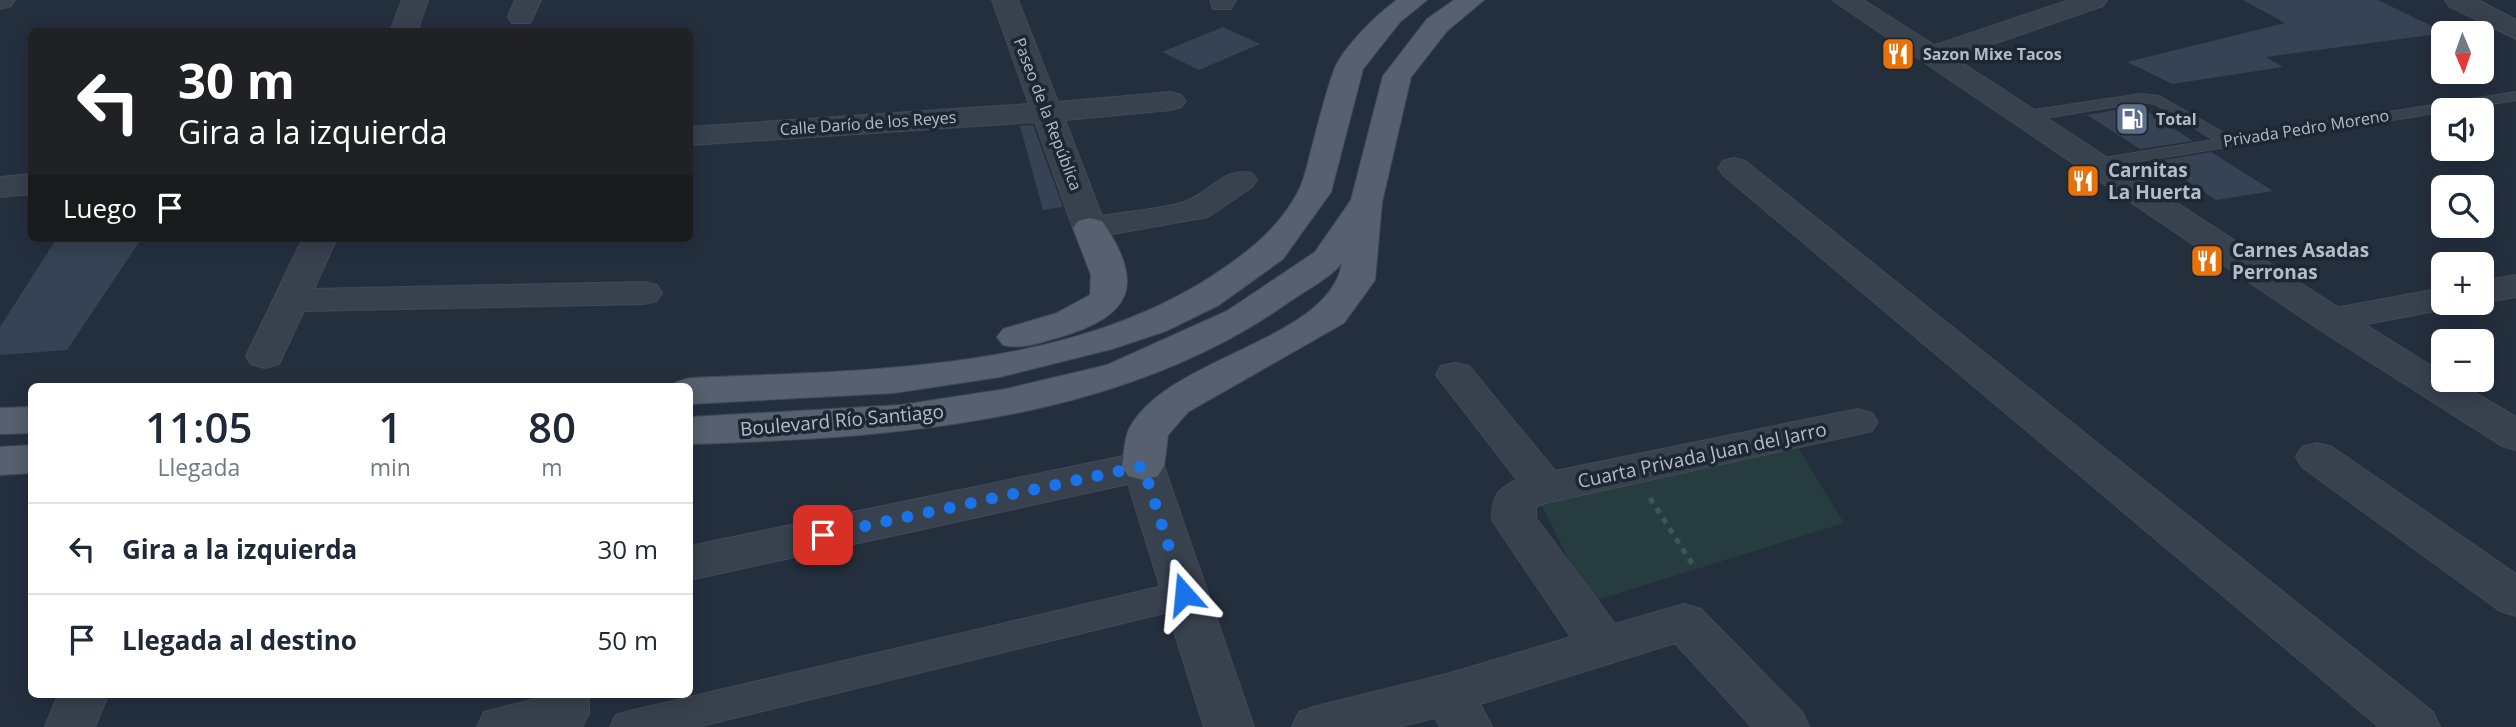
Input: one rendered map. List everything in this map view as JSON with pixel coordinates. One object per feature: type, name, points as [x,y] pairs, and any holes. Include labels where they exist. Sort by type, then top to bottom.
[{"type":"main road","name":"Boulevard Río Santiago","points":[[693,391],[894,381],[1000,365],[1099,341],[1143,327],[1206,297],[1271,253],[1315,192],[1349,68],[1391,16],[1415,0]]},
{"type":"main road","name":"Boulevard Río Santiago","points":[[693,431],[901,418],[1006,402],[1119,374],[1240,319],[1326,259],[1367,200],[1397,76],[1437,25],[1471,0]]},
{"type":"main road","points":[[1143,466],[1148,432],[1174,403],[1331,315],[1357,280],[1367,200]]},
{"type":"main road","points":[[894,381],[1088,314],[1104,305],[1111,292],[1109,278],[1090,228]]},
{"type":"main road","points":[[0,421],[28,420]]},
{"type":"main road","points":[[0,461],[28,459]]},
{"type":"street","points":[[404,28],[415,0]]},
{"type":"street","name":"Paseo de la República","points":[[1005,0],[1090,228]]},
{"type":"street","points":[[1845,0],[2027,116],[2330,320],[2516,436]]},
{"type":"street","points":[[1934,55],[2086,1]]},
{"type":"street","points":[[2462,2],[2516,6]]},
{"type":"street","points":[[2462,2],[2516,31]]},
{"type":"street","points":[[2003,6],[2028,20]]},
{"type":"street","name":"Calle Darío de los Reyes","points":[[693,136],[1171,101]]},
{"type":"street","points":[[1734,168],[2415,727]]},
{"type":"street","points":[[1090,228],[1196,211],[1241,180]]},
{"type":"street","points":[[0,187],[28,184]]},
{"type":"street","points":[[265,356],[318,242]]},
{"type":"street","points":[[2494,290],[2516,286]]},
{"type":"street","points":[[293,300],[644,293]]},
{"type":"street","points":[[2330,320],[2431,301]]},
{"type":"street","points":[[1455,375],[1546,488]]},
{"type":"street","name":"Cuarta Privada Juan del Jarro","points":[[1603,645],[1514,520],[1514,500],[1546,488],[1858,422]]},
{"type":"street","points":[[2317,457],[2516,598]]},
{"type":"street","points":[[693,563],[1143,466],[1229,727]]},
{"type":"street","points":[[630,727],[1184,594]]},
{"type":"street","points":[[1317,727],[1457,711],[1603,645],[1684,622],[1784,727]]},
{"type":"street","points":[[70,727],[82,698]]},
{"type":"street","points":[[502,727],[565,712]]},
{"type":"lane","name":"Privada Pedro Moreno","points":[[2097,163],[2225,140],[2516,96]]},
{"type":"lane","points":[[2027,116],[2141,98],[2159,100],[2225,140]]},
{"type":"path","points":[[1631,470],[1693,565]]},
{"type":"green space","points":[[1791,436],[1844,523],[1590,602],[1534,490]]},
{"type":"building","points":[[2243,0],[2378,0],[2431,26],[2431,35],[2266,57],[2283,67],[2172,84],[2127,62],[2285,23]]},
{"type":"building","points":[[1223,27],[1260,44],[1199,70],[1162,52]]},
{"type":"building","points":[[2139,106],[2193,141],[2140,149],[2087,115]]},
{"type":"building","points":[[1033,125],[1063,207],[1043,210],[1020,126]]},
{"type":"building","points":[[2211,152],[2273,191],[2216,200],[2157,161]]},
{"type":"building","points":[[54,242],[139,242],[67,350],[0,355],[0,327]]},
{"type":"place","name":"Sazon Mixe Tacos","points":[[1898,54]]},
{"type":"place","name":"Total","points":[[2132,119]]},
{"type":"place","name":"Carnitas La Huerta","points":[[2083,181]]},
{"type":"place","name":"Carnes Asadas Perronas","points":[[2207,261]]},
{"type":"route","points":[[823,535],[1143,466],[1184,594]]}]
